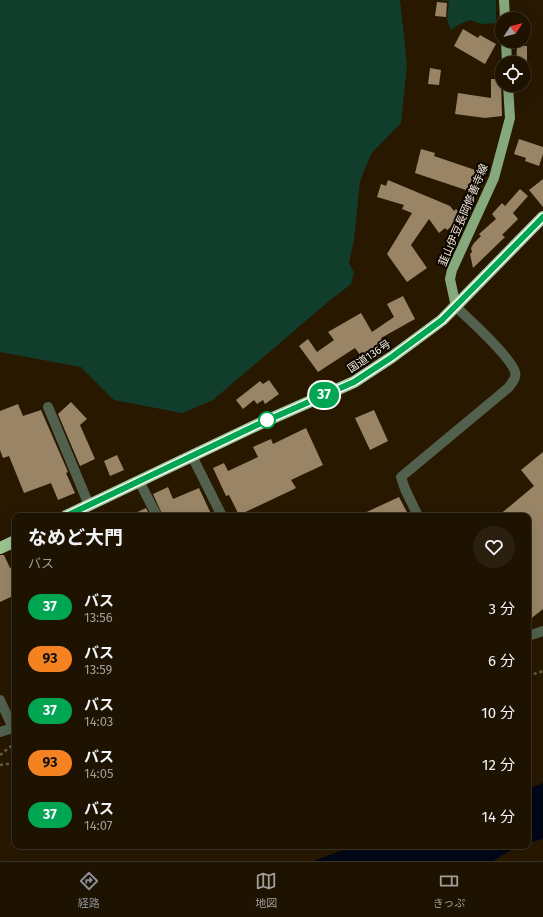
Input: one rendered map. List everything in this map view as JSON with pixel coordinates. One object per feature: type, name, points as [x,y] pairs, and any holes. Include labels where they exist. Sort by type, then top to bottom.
[{"type":"highway","name":"国道136号","points":[[72,513],[259,424],[354,382],[392,357],[442,320],[543,217]]},
{"type":"highway","points":[[0,547],[12,542]]},
{"type":"main road","points":[[504,0],[505,12]]},
{"type":"main road","name":"韮山伊豆長岡修善寺線","points":[[456,307],[450,279],[452,270],[494,178],[510,118],[508,92]]},
{"type":"street","points":[[417,513],[401,477],[508,388],[514,380],[515,372],[508,359],[456,307]]},
{"type":"street","points":[[48,407],[89,505]]},
{"type":"street","points":[[192,456],[220,513]]},
{"type":"street","points":[[139,481],[155,513]]},
{"type":"street","points":[[531,635],[543,631]]},
{"type":"street","points":[[0,700],[12,726]]},
{"type":"street","points":[[0,732],[12,728]]},
{"type":"path","points":[[531,675],[543,671]]},
{"type":"path","points":[[0,755],[12,745]]},
{"type":"path","points":[[0,765],[12,764]]},
{"type":"green space","points":[[0,0],[400,0],[407,65],[401,123],[371,154],[360,181],[354,240],[349,263],[354,272],[351,284],[213,400],[182,413],[114,400],[81,367],[0,352]]},
{"type":"green space","points":[[439,0],[496,0],[495,23],[482,24],[470,20],[451,30],[447,19],[449,1]]},
{"type":"water","points":[[543,783],[543,839],[531,842],[531,788]]},
{"type":"water","points":[[347,849],[513,849],[493,861],[313,861]]},
{"type":"building","points":[[437,2],[447,3],[446,17],[435,16]]},
{"type":"building","points":[[463,29],[478,38],[480,35],[495,43],[485,64],[454,46]]},
{"type":"building","points":[[517,48],[527,48],[527,56],[516,56]]},
{"type":"building","points":[[430,68],[441,70],[439,85],[428,84]]},
{"type":"building","points":[[491,79],[495,79],[495,92],[501,92],[502,116],[485,118],[455,114],[458,93],[491,98]]},
{"type":"building","points":[[519,139],[543,147],[543,154],[539,166],[525,161],[526,158],[514,154]]},
{"type":"building","points":[[421,149],[435,153],[434,156],[484,173],[475,193],[415,173]]},
{"type":"building","points":[[543,179],[543,207],[529,190]]},
{"type":"building","points":[[388,180],[450,206],[454,211],[456,209],[463,217],[447,230],[445,228],[439,233],[429,219],[411,245],[427,268],[407,282],[387,254],[412,213],[402,209],[404,205],[377,197],[381,184],[386,186]]},
{"type":"building","points":[[520,189],[528,196],[513,213],[518,219],[502,235],[505,237],[473,268],[470,254],[472,252],[471,248],[481,236],[479,234],[496,219],[492,214],[502,203],[505,206]]},
{"type":"building","points":[[403,296],[415,319],[381,338],[383,341],[361,356],[355,348],[318,372],[299,346],[308,339],[317,352],[334,340],[328,332],[361,313],[372,332],[394,317],[387,304]]},
{"type":"building","points":[[269,380],[279,394],[265,404],[263,400],[257,404],[254,400],[243,409],[236,400],[260,381],[263,384]]},
{"type":"building","points":[[71,402],[87,419],[80,425],[95,459],[80,466],[58,414]]},
{"type":"building","points":[[18,404],[23,416],[41,410],[68,472],[66,473],[75,493],[58,500],[51,483],[24,493],[9,456],[3,458],[0,450],[0,411]]},
{"type":"building","points":[[374,410],[388,441],[370,450],[355,418]]},
{"type":"building","points":[[306,428],[323,465],[291,480],[296,488],[243,513],[238,513],[229,495],[226,496],[213,468],[224,463],[228,471],[258,457],[253,447],[271,439],[273,444]]},
{"type":"building","points":[[543,452],[543,609],[531,619],[531,513],[502,513],[534,486],[521,470]]},
{"type":"building","points":[[117,455],[124,470],[110,476],[104,461]]},
{"type":"building","points":[[168,487],[173,499],[199,488],[211,513],[162,513],[153,494]]},
{"type":"building","points":[[399,497],[407,513],[364,513]]},
{"type":"building","points":[[146,508],[148,513],[135,513]]},
{"type":"building","points":[[0,555],[4,555],[10,568],[12,567],[12,596],[0,602]]},
{"type":"bus line","name":"37","points":[[72,513],[259,424],[354,382],[392,357],[442,320],[543,217]]}]
